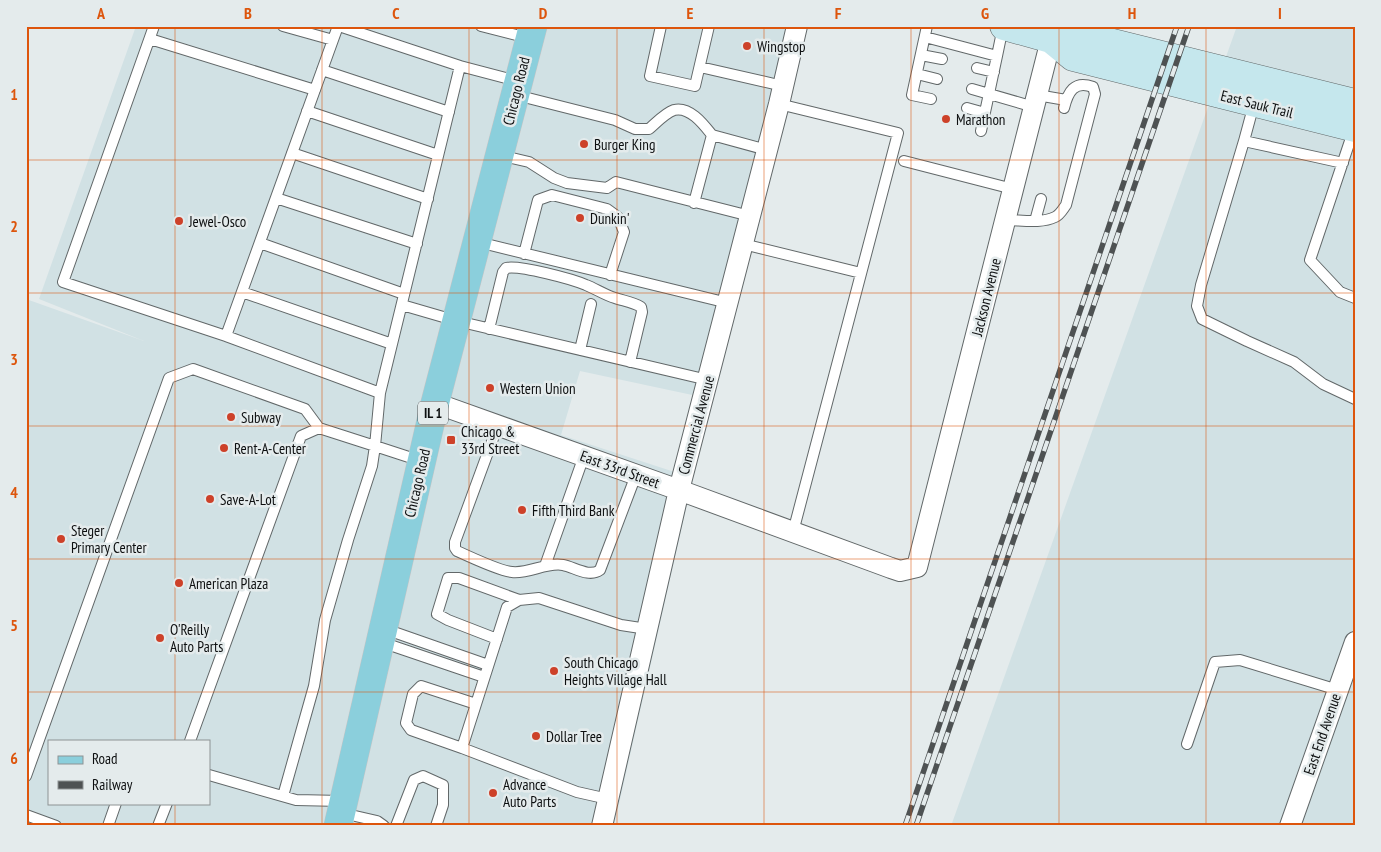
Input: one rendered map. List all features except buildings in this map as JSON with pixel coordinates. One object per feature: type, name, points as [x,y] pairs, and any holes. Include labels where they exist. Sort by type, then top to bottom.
[{"type":"main road","points":[[1004,26],[1053,33],[1077,34],[1163,68]]},
{"type":"main road","name":"Chicago Road","points":[[341,813],[435,403],[531,32]]},
{"type":"main road","name":"East Sauk Trail","points":[[1163,68],[1254,103],[1355,128]]},
{"type":"main road","name":"East Sauk Trail","points":[[1163,68],[1355,103]]},
{"type":"street","name":"Commercial Avenue","points":[[602,826],[679,490],[797,26]]},
{"type":"street","name":"Jackson Avenue","points":[[917,567],[1053,33]]},
{"type":"street","name":"East 33rd Street","points":[[435,403],[891,568],[900,571],[917,567]]},
{"type":"street","name":"East End Avenue","points":[[1290,826],[1355,642]]},
{"type":"lane","points":[[154,26],[63,282],[226,336],[380,393]]},
{"type":"lane","points":[[283,26],[333,40]]},
{"type":"lane","points":[[226,336],[338,26],[460,66],[517,88],[615,120],[635,129],[648,129],[666,114],[675,110],[683,111],[691,114],[712,135],[767,150]]},
{"type":"lane","points":[[481,26],[531,32]]},
{"type":"lane","points":[[662,26],[650,76],[695,86],[709,26]]},
{"type":"lane","points":[[927,26],[912,95],[932,99]]},
{"type":"lane","points":[[981,131],[1004,26]]},
{"type":"lane","points":[[925,37],[997,56]]},
{"type":"lane","points":[[150,39],[315,90]]},
{"type":"lane","points":[[921,55],[942,60]]},
{"type":"lane","points":[[283,796],[314,686],[325,620],[372,466],[380,393],[460,66]]},
{"type":"lane","points":[[700,67],[898,133],[793,532]]},
{"type":"lane","points":[[977,68],[994,72]]},
{"type":"lane","points":[[322,70],[449,112]]},
{"type":"lane","points":[[917,74],[937,79]]},
{"type":"lane","points":[[972,89],[1036,101],[1065,104],[1072,90],[1077,86],[1085,84],[1093,88],[1095,94],[1066,205],[1060,214],[1054,218],[1034,221],[1006,220]]},
{"type":"lane","points":[[1254,103],[1201,285],[1197,306],[1202,319],[1294,362],[1323,384],[1355,399]]},
{"type":"lane","points":[[967,108],[985,113]]},
{"type":"lane","points":[[307,110],[438,155]]},
{"type":"lane","points":[[1355,128],[1310,260],[1340,292],[1355,298]]},
{"type":"lane","points":[[694,203],[712,135]]},
{"type":"lane","points":[[1244,142],[1343,163]]},
{"type":"lane","points":[[292,153],[428,199]]},
{"type":"lane","points":[[499,155],[529,162],[554,178],[567,183],[607,188],[616,182],[750,216]]},
{"type":"lane","points":[[904,161],[1013,189]]},
{"type":"lane","points":[[524,254],[538,200],[552,195],[607,209],[618,217],[624,232],[610,275]]},
{"type":"lane","points":[[276,198],[416,244]]},
{"type":"lane","points":[[1034,221],[1041,199]]},
{"type":"lane","points":[[477,242],[728,302]]},
{"type":"lane","points":[[260,243],[404,294]]},
{"type":"lane","points":[[743,244],[861,273]]},
{"type":"lane","points":[[489,328],[503,272],[506,268],[512,266],[584,284],[614,298],[640,307],[642,312],[630,362]]},
{"type":"lane","points":[[242,292],[392,344]]},
{"type":"lane","points":[[580,350],[591,304]]},
{"type":"lane","points":[[402,305],[457,321],[708,380]]},
{"type":"lane","points":[[26,776],[169,378],[193,368],[305,409],[319,428],[422,461]]},
{"type":"lane","points":[[498,426],[455,542],[455,548],[457,552],[511,572],[562,565],[587,573],[596,573],[600,570],[636,475]]},
{"type":"lane","points":[[190,740],[302,436],[319,428]]},
{"type":"lane","points":[[545,566],[584,456]]},
{"type":"lane","points":[[497,639],[436,614],[448,578],[459,578],[519,600]]},
{"type":"lane","points":[[462,748],[507,607],[519,600],[539,598],[622,625],[647,629]]},
{"type":"lane","points":[[382,635],[488,665]]},
{"type":"lane","points":[[382,635],[484,677]]},
{"type":"lane","points":[[1188,744],[1215,662],[1240,660],[1338,690]]},
{"type":"lane","points":[[476,704],[421,686],[413,694],[406,723],[411,730],[577,792],[608,800]]},
{"type":"lane","points":[[210,775],[341,813],[377,821],[384,826]]},
{"type":"lane","points":[[396,826],[414,780],[423,776],[443,785],[443,805],[436,826]]},
{"type":"lane","points":[[108,826],[116,804]]},
{"type":"lane","points":[[158,826],[167,804]]},
{"type":"lane","points":[[26,815],[56,826]]},
{"type":"shaded area","points":[[136,26],[806,26],[711,399],[580,371],[561,435],[693,478],[614,826],[26,826],[26,299],[144,341],[39,299]]},
{"type":"shaded area","points":[[1237,26],[1355,26],[1355,826],[951,826]]},
{"type":"railway","points":[[905,826],[1177,26]]},
{"type":"railway","points":[[916,826],[1189,26]]},
{"type":"place","name":"Wingstop","points":[[747,46]]},
{"type":"place","name":"Marathon","points":[[946,119]]},
{"type":"place","name":"Burger King","points":[[584,144]]},
{"type":"place","name":"Dunkin'","points":[[580,218]]},
{"type":"place","name":"Jewel-Osco","points":[[179,221]]},
{"type":"place","name":"Western Union","points":[[490,388]]},
{"type":"place","name":"Subway","points":[[231,417]]},
{"type":"place","name":"Chicago & 33rd Street","points":[[451,440]]},
{"type":"place","name":"Rent-A-Center","points":[[224,448]]},
{"type":"place","name":"Save-A-Lot","points":[[210,499]]},
{"type":"place","name":"Fifth Third Bank","points":[[522,510]]},
{"type":"place","name":"Steger Primary Center","points":[[61,539]]},
{"type":"place","name":"American Plaza","points":[[179,583]]},
{"type":"place","name":"O'Reilly Auto Parts","points":[[160,638]]},
{"type":"place","name":"South Chicago Heights Village Hall","points":[[554,671]]},
{"type":"place","name":"Dollar Tree","points":[[536,736]]},
{"type":"place","name":"Advance Auto Parts","points":[[493,793]]}]
